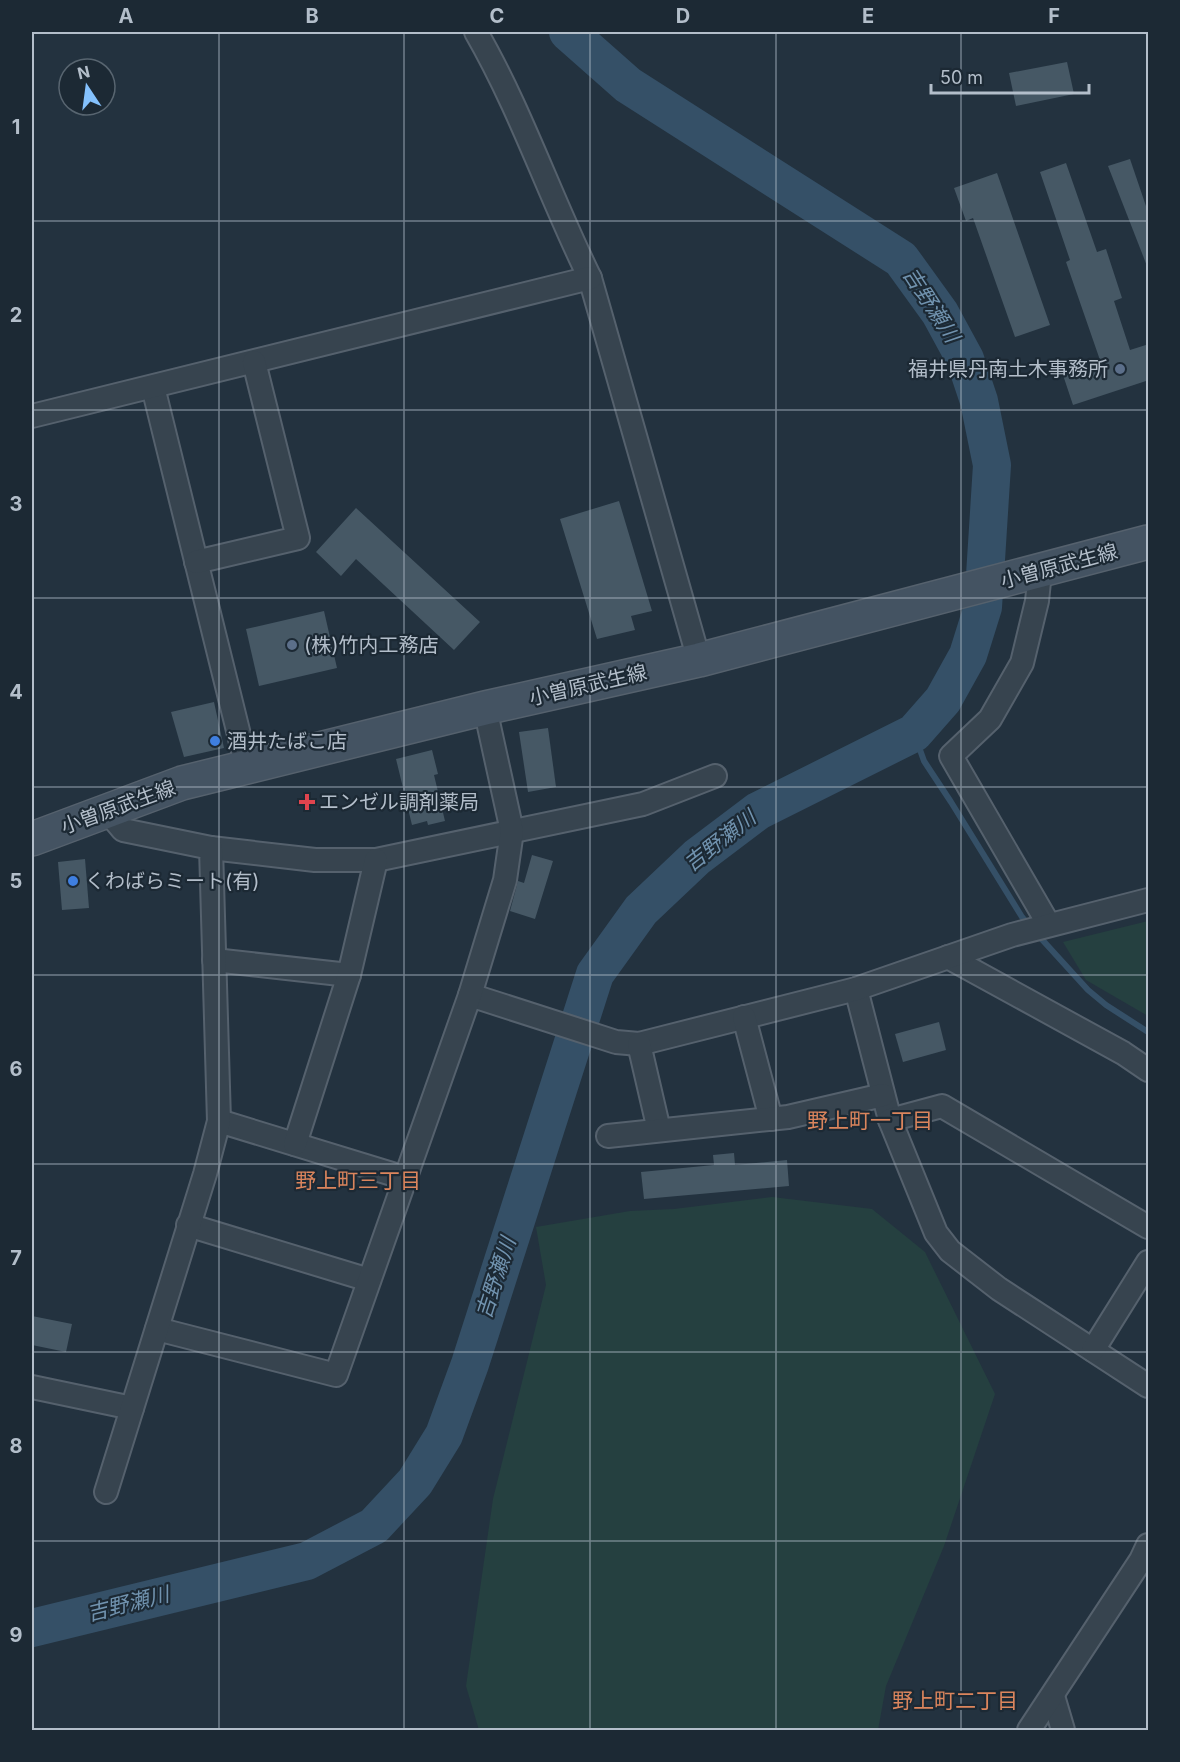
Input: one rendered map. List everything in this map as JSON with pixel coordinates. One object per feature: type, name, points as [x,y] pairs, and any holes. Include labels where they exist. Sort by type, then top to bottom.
[{"type":"main road","name":"小曽原武生線","points":[[32,839],[182,783],[485,708],[699,660],[1149,542]]},
{"type":"street","points":[[476,32],[493,61],[590,278],[699,660]]},
{"type":"street","points":[[32,416],[590,278]]},
{"type":"street","points":[[196,562],[298,538],[254,362]]},
{"type":"street","points":[[153,387],[247,767]]},
{"type":"street","points":[[1033,573],[1037,601],[1022,663],[990,719],[951,756],[1049,926]]},
{"type":"street","points":[[157,1329],[336,1375],[470,995],[505,879],[512,831],[485,708]]},
{"type":"street","points":[[107,811],[123,830],[211,848],[315,860],[376,860],[643,804],[716,776]]},
{"type":"street","points":[[106,1492],[219,1121],[211,848]]},
{"type":"street","points":[[295,1144],[349,975],[376,860]]},
{"type":"street","points":[[470,995],[616,1042],[639,1044],[856,989],[1012,935],[1149,900]]},
{"type":"street","points":[[948,957],[1123,1053],[1149,1070]]},
{"type":"street","points":[[214,960],[349,975]]},
{"type":"street","points":[[856,989],[890,1120],[936,1233],[950,1251],[999,1289],[1149,1386]]},
{"type":"street","points":[[744,1017],[771,1119]]},
{"type":"street","points":[[639,1044],[659,1130]]},
{"type":"street","points":[[608,1136],[788,1117],[883,1095]]},
{"type":"street","points":[[890,1120],[942,1106],[1149,1227]]},
{"type":"street","points":[[219,1121],[405,1178]]},
{"type":"street","points":[[188,1225],[369,1280]]},
{"type":"street","points":[[1093,1350],[1149,1262]]},
{"type":"street","points":[[32,1387],[132,1408]]},
{"type":"street","points":[[1029,1731],[1149,1545]]},
{"type":"street","points":[[1053,1696],[1063,1731]]},
{"type":"green space","points":[[1148,921],[1148,1016],[1086,980],[1063,942]]},
{"type":"green space","points":[[772,1197],[872,1209],[925,1252],[995,1394],[944,1546],[886,1686],[878,1730],[479,1730],[466,1686],[493,1499],[546,1285],[536,1227],[630,1211],[674,1209]]},
{"type":"building","points":[[1067,62],[1074,94],[1016,106],[1009,73]]},
{"type":"building","points":[[1130,159],[1149,215],[1147,266],[1108,166]]},
{"type":"building","points":[[1066,163],[1097,252],[1106,249],[1122,298],[1114,301],[1130,350],[1149,344],[1149,380],[1073,405],[1063,375],[1101,363],[1066,262],[1070,260],[1040,172]]},
{"type":"building","points":[[997,173],[1050,325],[1015,337],[973,218],[966,221],[954,188]]},
{"type":"building","points":[[619,501],[652,611],[631,616],[635,630],[597,639],[560,519]]},
{"type":"building","points":[[356,508],[480,622],[454,650],[356,559],[341,576],[316,552]]},
{"type":"building","points":[[324,611],[337,668],[259,686],[246,629]]},
{"type":"building","points":[[214,702],[224,748],[184,757],[171,712]]},
{"type":"building","points":[[548,728],[556,787],[528,792],[519,732]]},
{"type":"building","points":[[432,750],[438,774],[434,775],[445,821],[428,825],[427,821],[412,825],[396,759]]},
{"type":"building","points":[[532,855],[553,861],[535,919],[510,911],[518,881],[524,883]]},
{"type":"building","points":[[85,859],[89,908],[62,910],[58,862]]},
{"type":"building","points":[[939,1022],[946,1050],[903,1062],[895,1034]]},
{"type":"building","points":[[734,1153],[735,1165],[787,1160],[789,1186],[644,1199],[641,1172],[714,1165],[713,1155]]},
{"type":"building","points":[[32,1316],[72,1324],[66,1352],[32,1345]]},
{"type":"waterway","name":"吉野瀬川","points":[[32,1628],[307,1561],[374,1526],[415,1482],[444,1435],[470,1364],[595,974],[641,910],[697,857],[758,811],[914,733],[943,700],[968,655],[983,607],[992,465],[979,401],[965,359],[940,313],[901,259],[628,85],[568,32]]},
{"type":"waterway","points":[[914,733],[924,761],[1028,924]]},
{"type":"waterway","points":[[1037,934],[1088,990],[1106,1005],[1148,1032]]},
{"type":"place","name":"福井県丹南土木事務所","points":[[1120,369]]},
{"type":"place","name":"(株)竹内工務店","points":[[292,645]]},
{"type":"place","name":"酒井たばこ店","points":[[215,741]]},
{"type":"place","name":"エンゼル調剤薬局","points":[[307,802]]},
{"type":"place","name":"くわばらミート(有)","points":[[73,881]]},
{"type":"district","name":"野上町一丁目","points":[[870,1121]]},
{"type":"district","name":"野上町三丁目","points":[[358,1181]]},
{"type":"district","name":"野上町二丁目","points":[[955,1701]]}]
